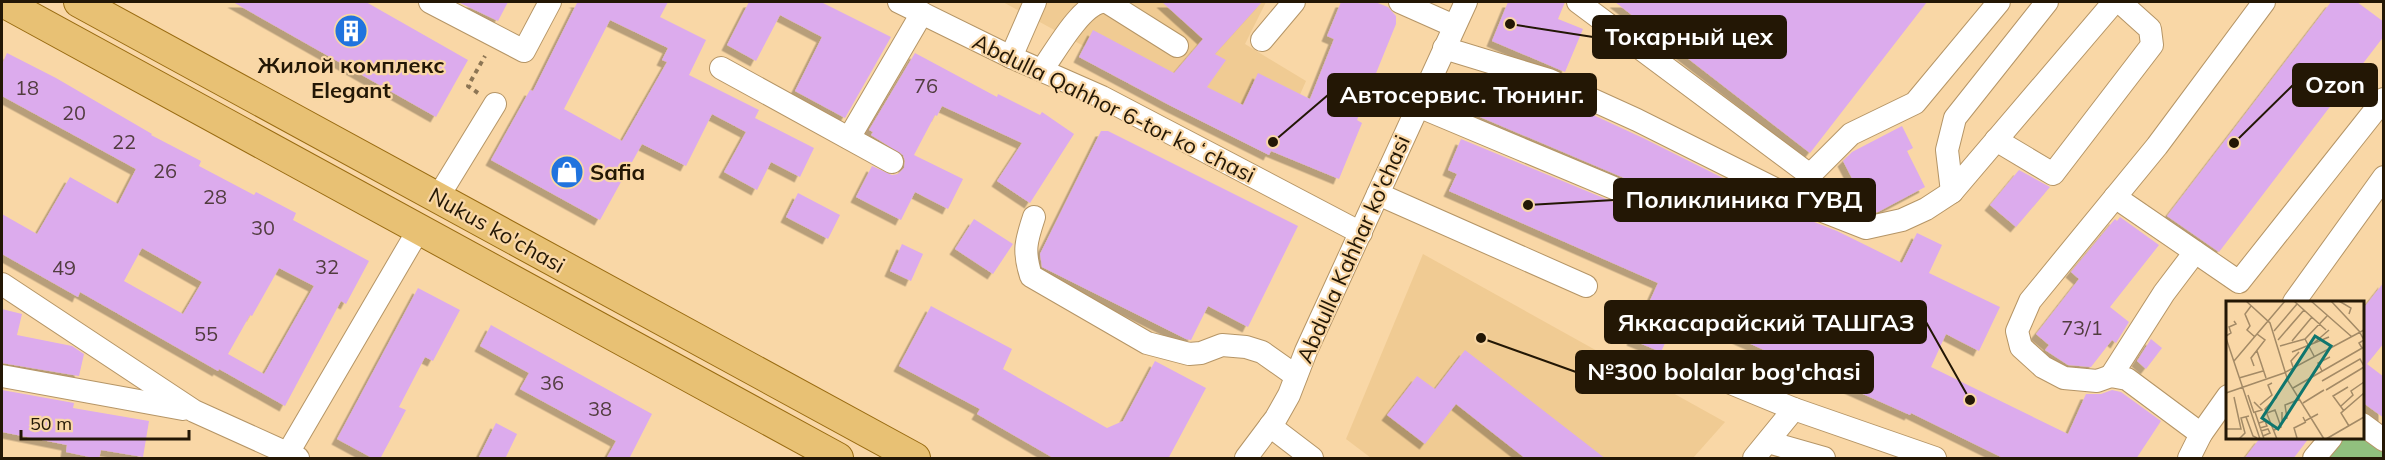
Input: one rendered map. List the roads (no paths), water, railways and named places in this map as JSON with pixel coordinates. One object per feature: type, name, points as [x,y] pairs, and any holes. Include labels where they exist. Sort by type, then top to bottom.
[{"type":"main road","name":"Nukus ko'chasi","points":[[3,2],[838,459]]},
{"type":"main road","name":"Nukus ko'chasi","points":[[79,2],[915,459]]},
{"type":"street","points":[[430,2],[524,51],[550,2]]},
{"type":"street","name":"Abdulla Qahhor 6-tor koʻchasi","points":[[899,2],[1011,57],[1102,97],[1361,233]]},
{"type":"street","points":[[1011,57],[1035,2]]},
{"type":"street","points":[[1042,70],[1078,19],[1094,3],[1102,2]]},
{"type":"street","points":[[1107,2],[1177,46]]},
{"type":"street","points":[[1262,40],[1294,2]]},
{"type":"street","points":[[1400,2],[1454,26]]},
{"type":"street","name":"Abdulla Kahhar ko'chasi","points":[[1245,459],[1270,426],[1289,395],[1466,2]]},
{"type":"street","points":[[1578,2],[1810,175]]},
{"type":"street","points":[[1805,204],[1810,175],[1851,134],[1915,103],[1999,2]]},
{"type":"street","points":[[1952,192],[1947,150],[1955,118],[2047,2]]},
{"type":"street","points":[[1444,48],[1549,80],[1637,120],[1805,204],[1866,228],[1902,220],[1926,209],[1952,192],[2114,2]]},
{"type":"street","points":[[1996,140],[2053,174],[2152,45],[2150,28],[2120,2]]},
{"type":"street","points":[[2201,434],[2127,379],[2111,376],[2097,381],[2064,378],[2043,367],[2021,347],[2017,331],[2030,301],[2157,146],[2264,2]]},
{"type":"street","points":[[849,138],[922,13]]},
{"type":"street","points":[[721,68],[892,162]]},
{"type":"street","points":[[2115,197],[2239,282],[2384,99]]},
{"type":"street","points":[[438,197],[495,104]]},
{"type":"street","points":[[1418,106],[1664,209]]},
{"type":"street","points":[[2295,301],[2384,177]]},
{"type":"street","points":[[1378,194],[1586,286]]},
{"type":"street","points":[[1034,217],[1025,244],[1026,262],[1031,276],[1147,343],[1189,354],[1201,353],[1222,345],[1246,347],[1262,352],[1296,376]]},
{"type":"street","points":[[2,284],[194,411],[290,457],[419,229]]},
{"type":"street","points":[[2111,376],[2164,293],[2195,252]]},
{"type":"street","points":[[1704,372],[1794,409],[1935,459]]},
{"type":"street","points":[[2,376],[194,411]]},
{"type":"street","points":[[2188,459],[2201,434],[2226,399]]},
{"type":"street","points":[[1761,450],[1794,409]]},
{"type":"street","points":[[2364,425],[2384,440]]},
{"type":"street","points":[[1270,426],[1312,459]]},
{"type":"street","points":[[2314,459],[2330,439]]},
{"type":"street","points":[[1761,450],[1824,459]]},
{"type":"place","name":"Токарный цех","points":[[1510,24]]},
{"type":"place","name":"Жилой комплекс Elegant","points":[[351,31]]},
{"type":"place","name":"Автосервис. Тюнинг.","points":[[1273,142]]},
{"type":"place","name":"Ozon","points":[[2234,143]]},
{"type":"place","name":"Safia","points":[[567,172]]},
{"type":"place","name":"Поликлиника ГУВД","points":[[1528,205]]},
{"type":"place","name":"№300 bolalar bog'chasi","points":[[1481,338]]},
{"type":"place","name":"Яккасарайский ТАШГАЗ","points":[[1970,400]]}]
